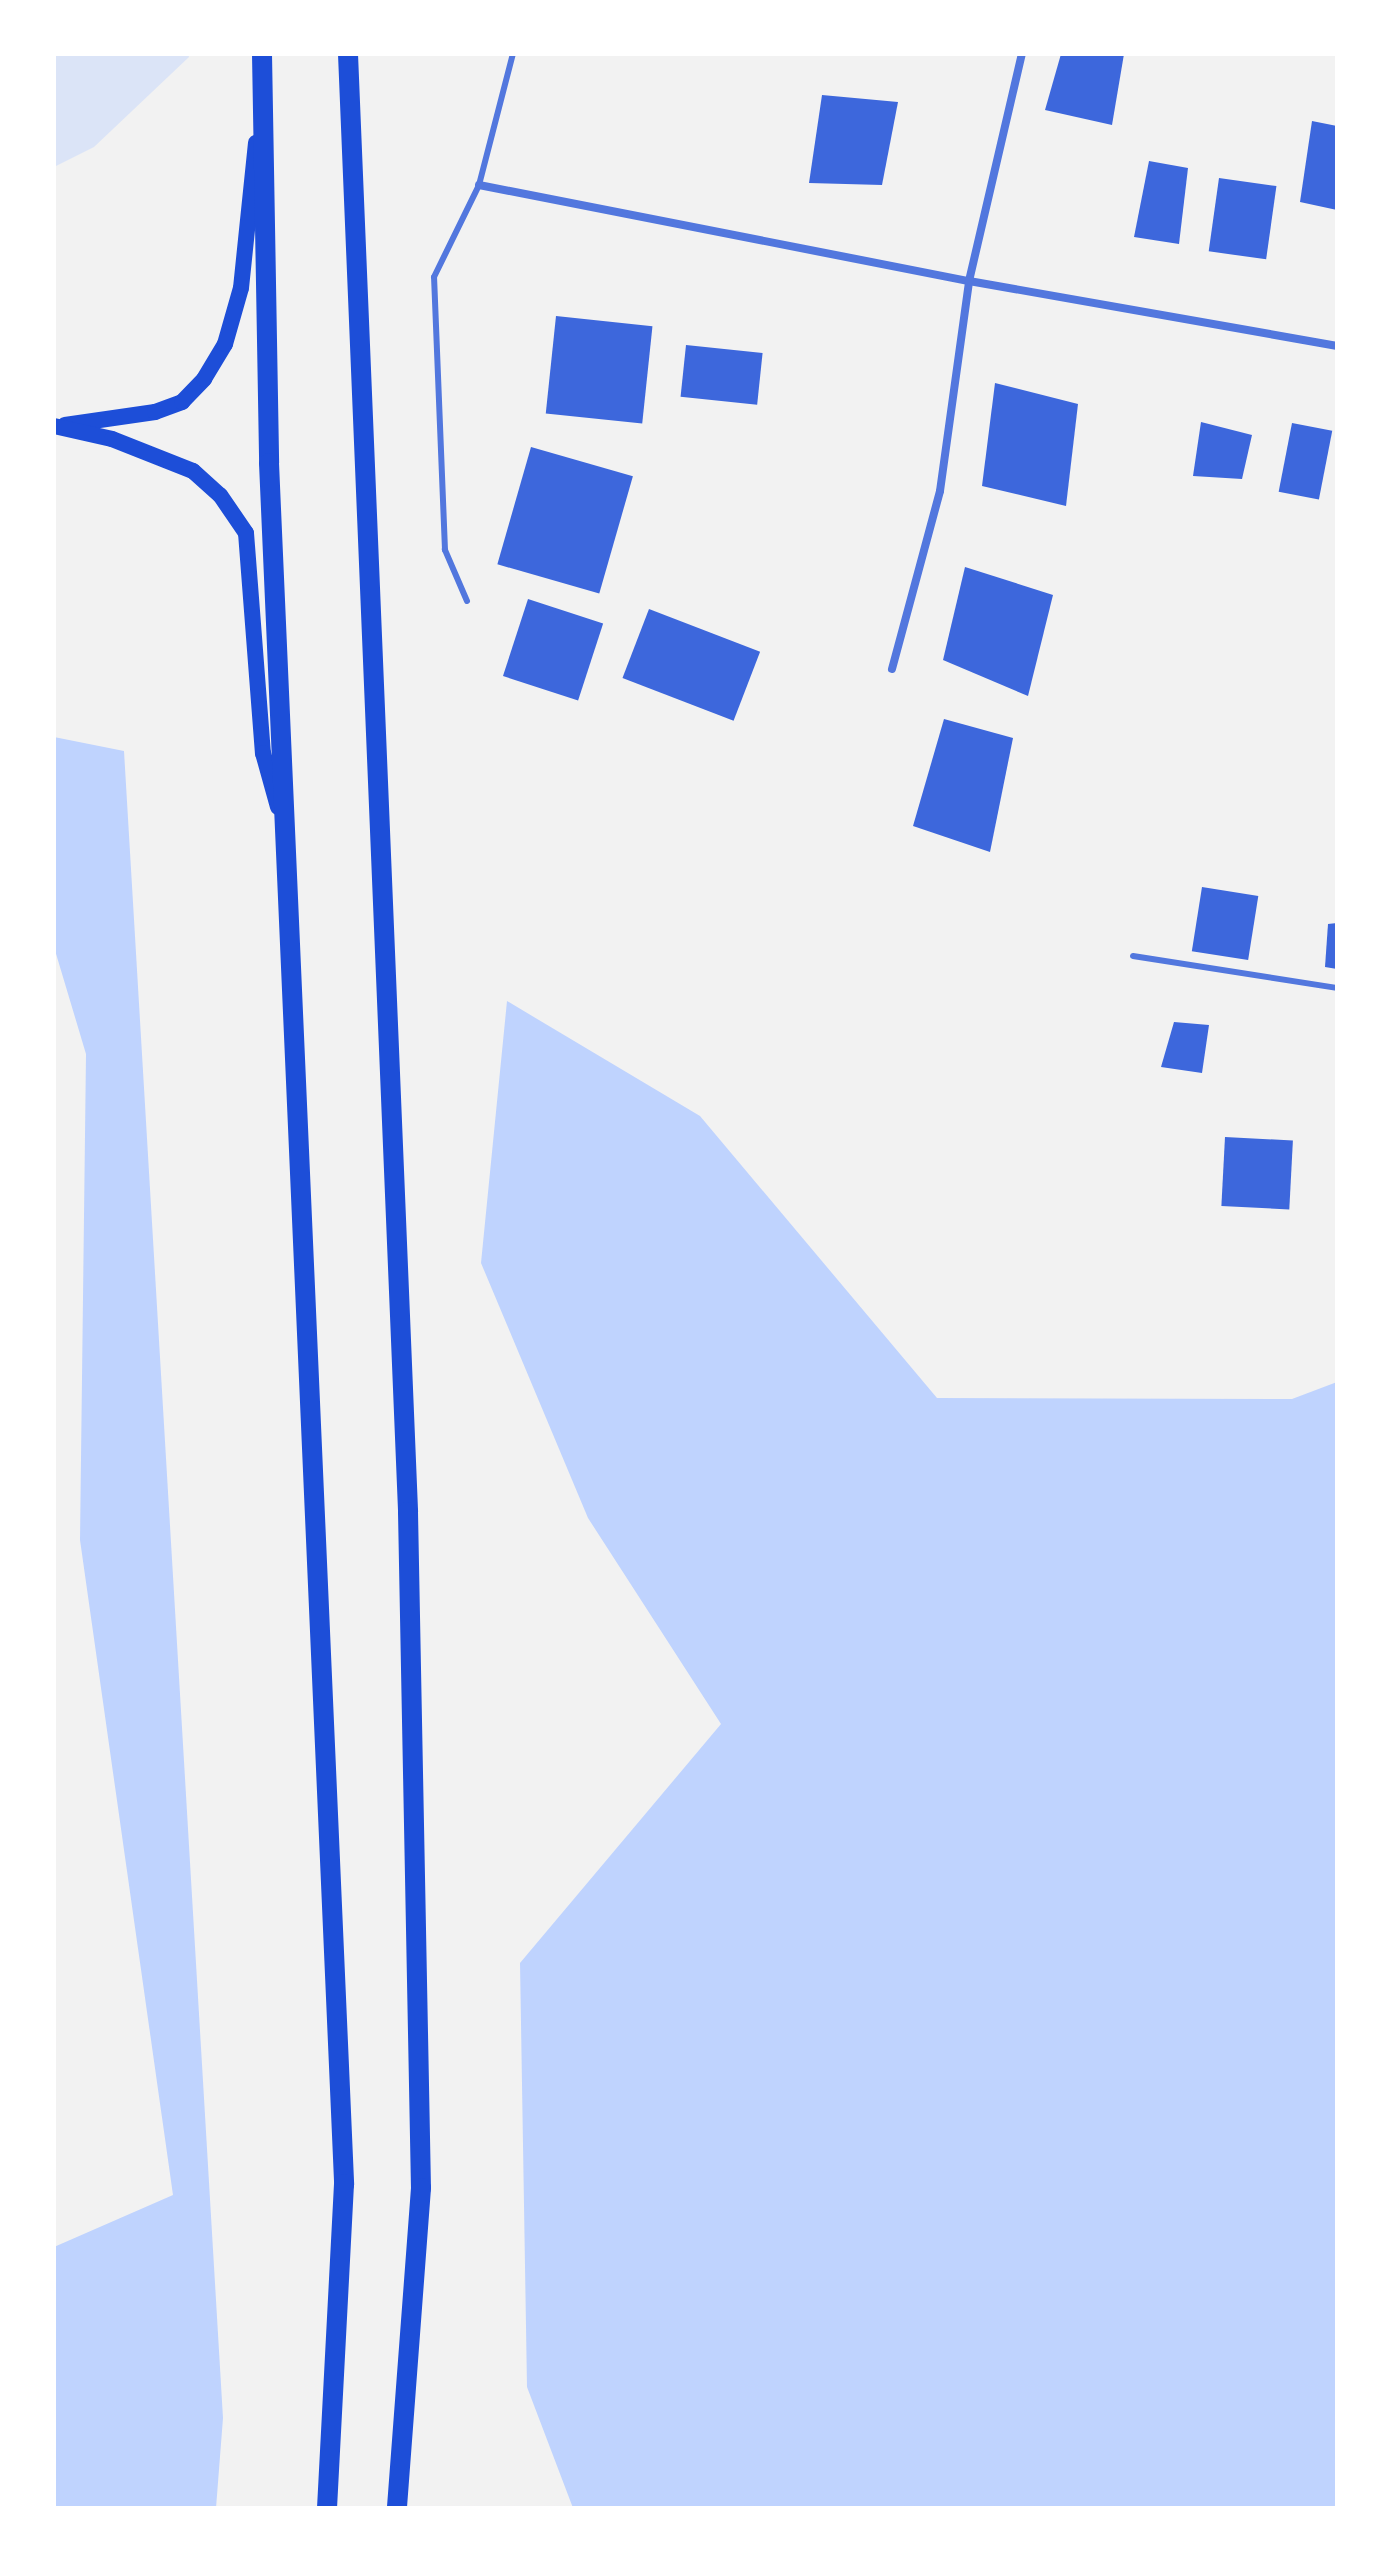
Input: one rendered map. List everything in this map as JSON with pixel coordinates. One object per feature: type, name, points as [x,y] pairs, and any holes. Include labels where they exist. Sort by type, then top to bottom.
[{"type":"main road","points":[[262,54],[260,108],[269,463],[344,2184],[327,2508]]},
{"type":"main road","points":[[348,54],[408,1512],[421,2188],[397,2508]]},
{"type":"main road","points":[[55,426],[155,412],[182,402],[204,379],[225,344],[241,288],[260,108]]},
{"type":"main road","points":[[55,426],[112,439],[193,471],[220,495],[246,533],[263,753],[286,835]]},
{"type":"street","points":[[892,669],[940,491],[969,281],[1022,54]]},
{"type":"street","points":[[479,185],[969,281],[1337,346]]},
{"type":"lane","points":[[467,601],[445,550],[434,277],[479,185],[513,54]]},
{"type":"lane","points":[[1133,956],[1337,988]]},
{"type":"shaded area","points":[[54,54],[188,54],[189,57],[94,147],[54,167]]},
{"type":"water","points":[[54,737],[124,751],[223,2418],[216,2508],[54,2508],[54,2247],[173,2195],[80,1540],[86,1054],[54,947]]},
{"type":"water","points":[[507,1001],[700,1116],[937,1398],[1292,1399],[1337,1382],[1337,2508],[573,2508],[527,2387],[520,1963],[721,1724],[588,1518],[481,1263]]},
{"type":"building","points":[[1061,54],[1124,54],[1112,125],[1045,110]]},
{"type":"building","points":[[822,95],[898,102],[882,185],[809,183]]},
{"type":"building","points":[[1312,121],[1337,126],[1337,210],[1300,202]]},
{"type":"building","points":[[1149,161],[1188,168],[1179,244],[1134,237]]},
{"type":"building","points":[[1219,178],[1276,186],[1266,259],[1209,251]]},
{"type":"building","points":[[556,316],[652,326],[642,424],[546,413]]},
{"type":"building","points":[[686,345],[763,353],[757,405],[681,397]]},
{"type":"building","points":[[995,383],[1078,404],[1066,506],[982,486]]},
{"type":"building","points":[[1201,422],[1252,435],[1242,479],[1193,476]]},
{"type":"building","points":[[1292,423],[1332,431],[1319,500],[1279,492]]},
{"type":"building","points":[[531,447],[633,476],[599,593],[497,564]]},
{"type":"building","points":[[965,567],[1053,595],[1028,696],[943,660]]},
{"type":"building","points":[[528,599],[603,623],[578,700],[503,676]]},
{"type":"building","points":[[649,609],[760,652],[734,721],[622,678]]},
{"type":"building","points":[[944,719],[1013,738],[990,852],[913,826]]},
{"type":"building","points":[[1202,887],[1258,896],[1248,960],[1192,951]]},
{"type":"building","points":[[1337,923],[1337,969],[1325,967],[1328,924]]},
{"type":"building","points":[[1174,1022],[1209,1025],[1202,1073],[1161,1067]]},
{"type":"building","points":[[1225,1137],[1293,1141],[1289,1209],[1221,1206]]}]
